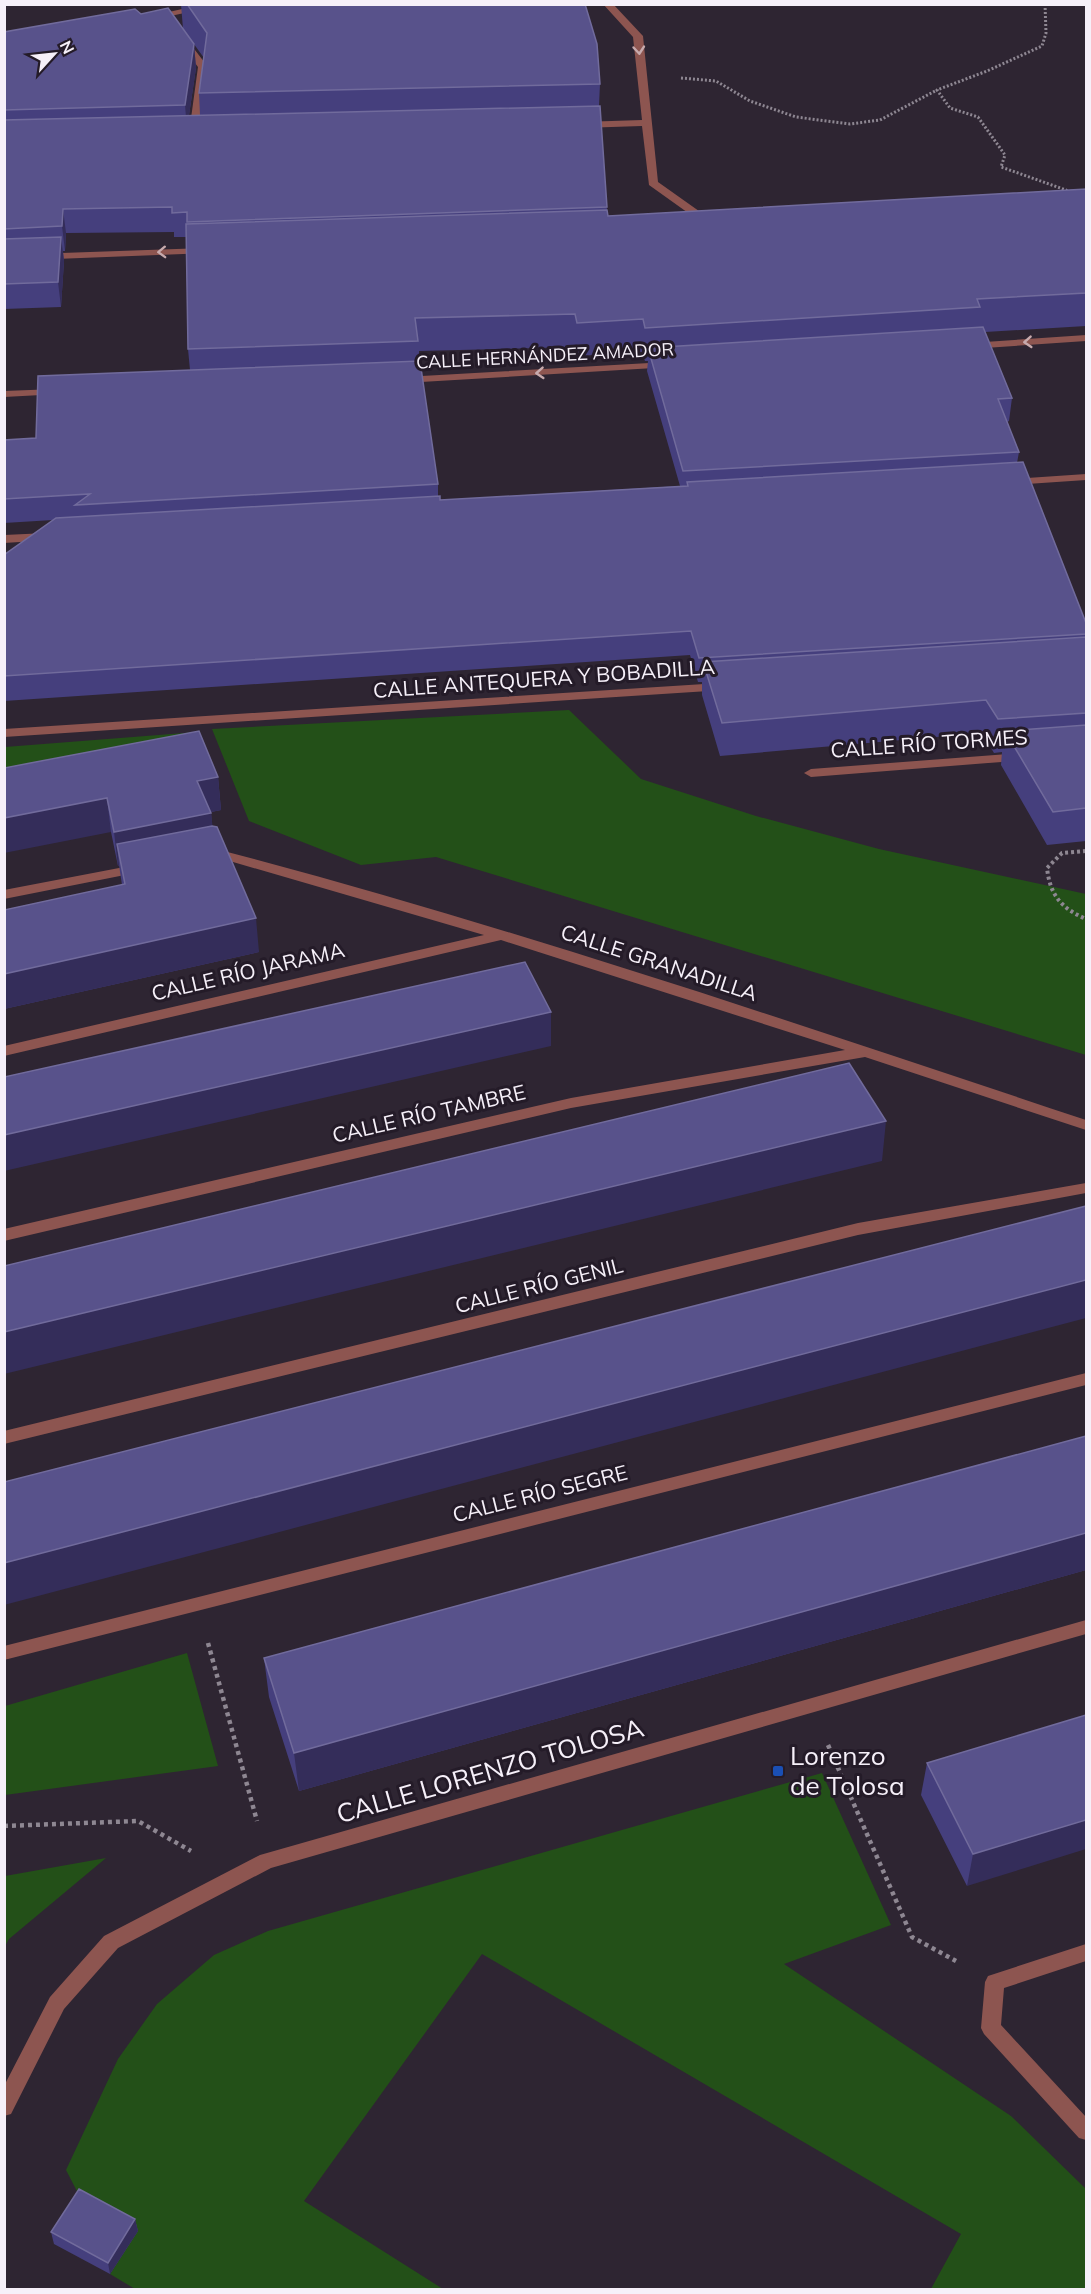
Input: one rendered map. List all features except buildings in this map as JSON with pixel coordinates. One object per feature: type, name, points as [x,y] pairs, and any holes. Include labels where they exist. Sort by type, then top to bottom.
[{"type":"street","points":[[142,18],[222,4]]},
{"type":"street","points":[[607,4],[638,36],[652,183],[713,230],[700,234]]},
{"type":"street","points":[[165,15],[171,23]]},
{"type":"street","points":[[177,32],[203,67],[194,134]]},
{"type":"street","points":[[575,125],[647,123]]},
{"type":"street","points":[[182,135],[206,134]]},
{"type":"street","points":[[4,258],[220,250]]},
{"type":"street","points":[[956,346],[1086,338]]},
{"type":"street","name":"CALLE HERNÁNDEZ AMADOR","points":[[387,381],[684,364]]},
{"type":"street","points":[[4,394],[64,392]]},
{"type":"street","points":[[1003,482],[1086,477]]},
{"type":"street","points":[[4,539],[64,536]]},
{"type":"street","name":"CALLE ANTEQUERA Y BOBADILLA","points":[[4,733],[730,687]]},
{"type":"street","name":"CALLE RÍO TORMES","points":[[811,773],[1029,756]]},
{"type":"street","name":"CALLE GRANADILLA","points":[[192,857],[216,852],[501,935],[1086,1125]]},
{"type":"street","points":[[4,895],[157,864]]},
{"type":"street","name":"CALLE RÍO JARAMA","points":[[4,1051],[501,935]]},
{"type":"street","name":"CALLE RÍO TAMBRE","points":[[4,1234],[571,1103],[867,1052]]},
{"type":"street","name":"CALLE RÍO GENIL","points":[[4,1438],[858,1229],[1086,1188]]},
{"type":"street","name":"CALLE RÍO SEGRE","points":[[4,1653],[1086,1378]]},
{"type":"street","name":"CALLE LORENZO TOLOSA","points":[[4,2107],[57,2003],[111,1942],[267,1861],[1086,1627]]},
{"type":"street","points":[[1086,1953],[995,1982],[991,2028],[1086,2131]]},
{"type":"path","points":[[642,77],[699,78],[724,84],[750,101],[815,122],[865,124],[901,112],[909,105],[937,90],[987,71],[1042,46],[1046,33],[1045,4]]},
{"type":"path","points":[[937,90],[950,108],[978,117],[1005,155],[1001,168],[1066,190],[1074,200]]},
{"type":"path","points":[[1086,851],[1062,853],[1047,868],[1048,888],[1065,911],[1086,919]]},
{"type":"path","points":[[198,1604],[267,1861]]},
{"type":"path","points":[[811,1706],[912,1937],[995,1982]]},
{"type":"path","points":[[4,1826],[138,1821],[236,1877]]},
{"type":"green space","points":[[569,710],[641,779],[756,816],[879,849],[1086,894],[1086,1055],[436,857],[361,865],[249,821],[212,729]]},
{"type":"green space","points":[[197,732],[5,783],[5,747]]},
{"type":"green space","points":[[187,1653],[218,1766],[5,1795],[5,1706]]},
{"type":"green space","points":[[822,1773],[891,1925],[784,1964],[1011,2116],[1086,2189],[1086,2289],[931,2289],[961,2234],[482,1954],[304,2201],[443,2289],[135,2289],[110,2274],[137,2231],[82,2201],[66,2170],[118,2059],[157,2004],[214,1955],[268,1931]]},
{"type":"green space","points":[[106,1858],[9,1939],[5,1946],[5,1876]]},
{"type":"place","name":"Lorenzo de Tolosa","points":[[778,1771]]}]
